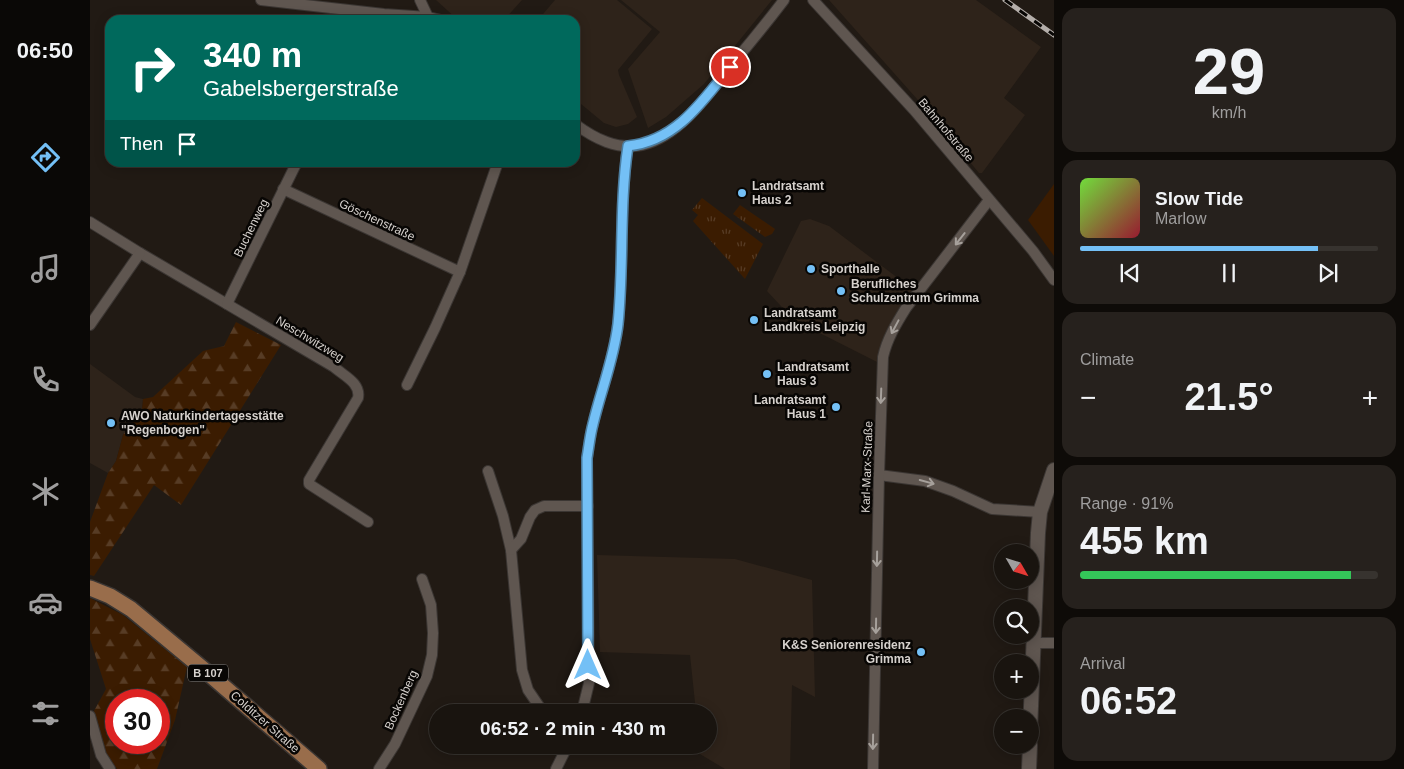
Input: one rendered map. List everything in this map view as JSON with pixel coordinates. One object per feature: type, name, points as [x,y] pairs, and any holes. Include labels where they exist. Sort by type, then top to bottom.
[{"type":"main road","points":[[1034,599],[1040,512],[1054,470]]},
{"type":"main road","name":"Colditzer Straße","points":[[90,588],[110,596],[131,609],[319,769]]},
{"type":"main road","points":[[1031,709],[1033,644]]},
{"type":"main road","points":[[1029,769],[1030,754]]},
{"type":"street","points":[[261,0],[369,15]]},
{"type":"street","points":[[420,0],[427,15]]},
{"type":"street","points":[[580,128],[605,142],[628,146],[643,145],[680,125],[784,0]]},
{"type":"street","name":"Bahnhofstraße","points":[[814,0],[914,110],[1054,280]]},
{"type":"street","points":[[584,704],[589,683],[587,458],[592,425],[614,352],[618,325],[624,172],[628,146]]},
{"type":"street","name":"Buchenweg","points":[[227,304],[294,167]]},
{"type":"street","points":[[407,385],[460,272],[496,167]]},
{"type":"street","name":"Göschenstraße","points":[[284,190],[460,272]]},
{"type":"street","name":"Karl-Marx-Straße","points":[[873,769],[882,368],[885,348],[906,308],[989,200]]},
{"type":"street","name":"Neschwitzweg","points":[[90,222],[334,368],[358,386],[360,392],[358,398],[309,480],[309,484],[368,522]]},
{"type":"street","points":[[90,325],[140,253]]},
{"type":"street","points":[[488,471],[503,516],[511,550],[522,670],[528,690],[538,704]]},
{"type":"street","points":[[879,475],[925,481],[953,491],[992,509],[1040,512]]},
{"type":"street","points":[[511,550],[521,539],[530,517],[536,510],[544,506],[588,506]]},
{"type":"street","name":"Bockenberg","points":[[380,769],[395,744],[427,676],[432,655],[431,604],[422,579]]},
{"type":"street","points":[[1039,643],[1054,644]]},
{"type":"street","points":[[90,716],[101,755],[110,769]]},
{"type":"street","points":[[556,769],[564,754]]},
{"type":"shaded area","points":[[436,0],[522,0],[508,15],[452,15]]},
{"type":"shaded area","points":[[555,0],[617,0],[652,29],[618,70],[637,117],[628,124],[616,127],[604,123],[580,103],[580,15],[542,15]]},
{"type":"shaded area","points":[[621,0],[772,0],[704,84],[666,117],[648,128],[628,69],[660,32]]},
{"type":"shaded area","points":[[829,0],[976,0],[1041,47],[1004,98],[1025,115],[982,173],[979,173],[925,108]]},
{"type":"shaded area","name":"Berufliches Schulzentrum Grimma","points":[[810,219],[829,226],[915,291],[892,323],[884,338],[879,363],[794,320],[767,291],[801,221]]},
{"type":"shaded area","name":"AWO Naturkindertagesstätte \"Regenbogen\"","points":[[90,364],[135,397],[143,399],[142,410],[123,435],[116,461],[108,473],[90,463]]},
{"type":"shaded area","points":[[597,555],[735,559],[812,580],[815,697],[792,685],[790,769],[725,769],[700,754],[717,754],[717,704],[695,704],[690,655],[600,652]]},
{"type":"green space","points":[[1054,184],[1054,256],[1028,220]]},
{"type":"green space","points":[[702,198],[763,244],[745,279],[693,221],[698,215],[692,210]]},
{"type":"green space","points":[[740,205],[775,229],[772,234],[765,237],[733,214]]},
{"type":"green space","points":[[236,322],[281,345],[181,505],[154,485],[94,576],[90,575],[90,522],[108,473],[116,461],[123,435],[142,410],[143,399],[153,397],[203,351],[224,346]]},
{"type":"green space","points":[[90,598],[123,615],[187,667],[170,734],[170,689],[106,689],[90,639]]},
{"type":"green space","points":[[105,691],[105,751],[94,711]]},
{"type":"green space","points":[[163,754],[157,769],[117,769],[106,755]]},
{"type":"railway","points":[[1005,0],[1054,35]]},
{"type":"place","name":"Landratsamt Haus 2","points":[[742,193]]},
{"type":"place","name":"Sporthalle","points":[[811,269]]},
{"type":"place","name":"Berufliches Schulzentrum Grimma","points":[[841,291]]},
{"type":"place","name":"Landratsamt Landkreis Leipzig","points":[[754,320]]},
{"type":"place","name":"Landratsamt Haus 3","points":[[767,374]]},
{"type":"place","name":"Landratsamt Haus 1","points":[[836,407]]},
{"type":"place","name":"AWO Naturkindertagesstätte \"Regenbogen\"","points":[[111,423]]},
{"type":"place","name":"K&S Seniorenresidenz Grimma","points":[[921,652]]},
{"type":"route","points":[[588,665],[587,458],[592,425],[614,352],[618,325],[624,172],[628,146],[643,145],[680,125],[730,67]]}]
